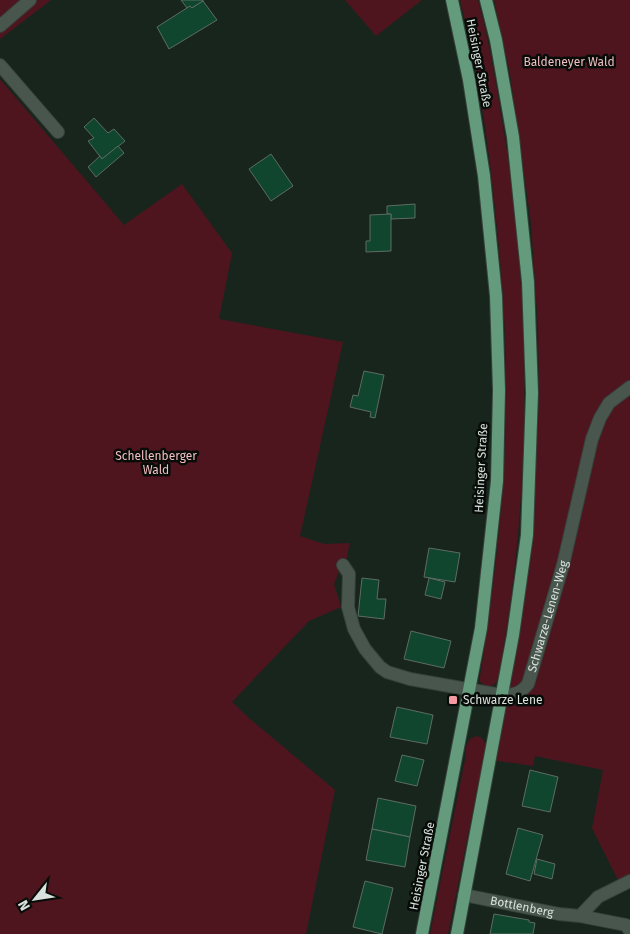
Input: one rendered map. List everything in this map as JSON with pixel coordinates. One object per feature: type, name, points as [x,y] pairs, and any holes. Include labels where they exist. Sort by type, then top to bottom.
[{"type":"main road","name":"Heisinger Straße","points":[[422,934],[481,628],[497,481],[499,390],[496,296],[484,176],[469,80],[452,0]]},
{"type":"main road","name":"Heisinger Straße","points":[[457,934],[513,635],[526,535],[532,393],[528,282],[515,156],[496,40],[486,0]]},
{"type":"street","points":[[0,26],[30,0]]},
{"type":"street","points":[[0,65],[58,132]]},
{"type":"street","name":"Schwarze-Lenen-Weg","points":[[343,565],[349,574],[348,607],[354,629],[365,649],[380,667],[387,672],[410,679],[501,695],[514,695],[523,690],[528,684],[563,565],[592,439],[600,418],[609,404],[630,387]]},
{"type":"street","points":[[580,916],[598,897],[630,880]]},
{"type":"street","name":"Bottlenberg","points":[[464,895],[626,925],[630,930]]},
{"type":"green space","points":[[0,0],[51,0],[0,39]]},
{"type":"green space","points":[[345,0],[422,0],[376,36]]},
{"type":"green space","points":[[460,0],[478,0],[494,72],[514,211],[524,343],[522,476],[517,542],[510,608],[499,673],[495,684],[488,687],[480,682],[480,677],[490,609],[501,508],[506,406],[505,332],[498,233],[486,130],[472,52]]},
{"type":"green space","name":"Baldeneyer Wald","points":[[494,0],[630,0],[630,885],[622,888],[592,828],[603,770],[535,756],[533,766],[492,760],[533,524],[539,399],[538,327],[531,223],[510,74]]},
{"type":"green space","name":"Schellenberger Wald","points":[[0,79],[124,225],[182,184],[232,253],[219,319],[343,342],[300,536],[324,544],[350,543],[346,561],[340,569],[334,584],[341,607],[309,621],[232,702],[335,790],[306,934],[0,934]]},
{"type":"green space","points":[[477,736],[482,738],[486,745],[448,934],[430,934],[466,748],[470,739]]},
{"type":"building","points":[[181,0],[203,1],[192,8],[190,6],[187,8]]},
{"type":"building","points":[[203,1],[217,20],[169,49],[157,27],[190,6],[192,8]]},
{"type":"building","points":[[94,118],[108,133],[114,129],[125,141],[102,159],[88,141],[94,138],[84,127]]},
{"type":"building","points":[[118,146],[124,153],[96,177],[88,167],[100,156],[102,159]]},
{"type":"building","points":[[271,154],[293,186],[271,201],[249,169]]},
{"type":"building","points":[[415,204],[415,218],[391,219],[391,214],[387,214],[387,206]]},
{"type":"building","points":[[391,214],[391,251],[366,252],[366,241],[370,241],[370,215]]},
{"type":"building","points":[[364,371],[384,375],[375,418],[370,417],[371,412],[350,407],[353,395],[358,396]]},
{"type":"building","points":[[429,548],[460,553],[455,582],[424,577]]},
{"type":"building","points":[[362,578],[379,580],[377,599],[386,599],[384,619],[358,616]]},
{"type":"building","points":[[429,578],[445,582],[441,599],[425,595]]},
{"type":"building","points":[[411,631],[451,641],[444,668],[404,659]]},
{"type":"building","points":[[397,707],[433,715],[427,744],[390,737]]},
{"type":"building","points":[[402,755],[424,760],[417,786],[395,781]]},
{"type":"building","points":[[530,770],[558,777],[550,812],[522,806]]},
{"type":"building","points":[[378,798],[416,806],[410,837],[372,829]]},
{"type":"building","points":[[518,828],[543,835],[530,881],[506,874]]},
{"type":"building","points":[[372,829],[410,837],[405,867],[366,860]]},
{"type":"building","points":[[537,859],[555,864],[552,879],[534,874]]},
{"type":"building","points":[[365,881],[393,888],[382,934],[353,927]]},
{"type":"building","points":[[494,914],[529,920],[529,922],[535,923],[533,934],[490,934]]},
{"type":"place","name":"Schwarze Lene","points":[[453,700]]}]
